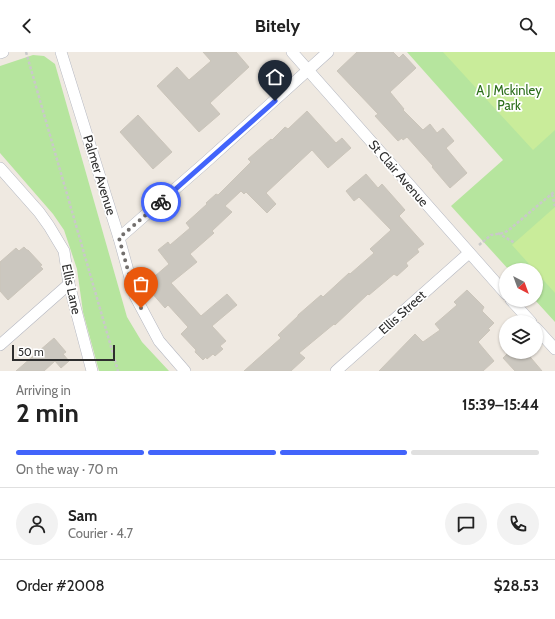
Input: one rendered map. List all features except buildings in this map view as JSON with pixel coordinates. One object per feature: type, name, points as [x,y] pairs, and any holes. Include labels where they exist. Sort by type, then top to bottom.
[{"type":"street","name":"Palmer Avenue","points":[[61,52],[119,238],[135,296],[159,341],[185,371]]},
{"type":"street","name":"St Clair Avenue","points":[[292,52],[499,286]]},
{"type":"street","points":[[119,238],[328,52]]},
{"type":"street","name":"Ellis Lane","points":[[0,168],[39,212],[64,251],[69,284],[92,371]]},
{"type":"street","name":"Ellis Street","points":[[336,371],[469,253]]},
{"type":"street","points":[[0,345],[69,284]]},
{"type":"street","points":[[517,307],[525,315]]},
{"type":"street","points":[[543,336],[555,349]]},
{"type":"path","points":[[26,52],[118,371]]},
{"type":"path","points":[[469,253],[491,235],[510,230],[555,191]]},
{"type":"path","points":[[552,194],[555,206]]},
{"type":"path","points":[[498,233],[515,242]]},
{"type":"green space","name":"A J Mckinley Park","points":[[407,52],[555,52],[555,322],[541,307],[543,307],[543,263],[503,263],[451,206],[503,160]]},
{"type":"green space","points":[[443,52],[555,52],[555,130],[533,150]]},
{"type":"green space","points":[[33,55],[44,56],[55,64],[127,317],[142,342],[169,371],[99,371],[83,312],[77,269],[64,230],[53,214],[0,153],[0,66]]},
{"type":"green space","points":[[555,207],[555,293],[543,280],[543,263],[528,263],[512,245]]},
{"type":"way so far","points":[[141,308],[135,296],[119,238],[161,202]]},
{"type":"route","points":[[161,202],[275,101]]}]
